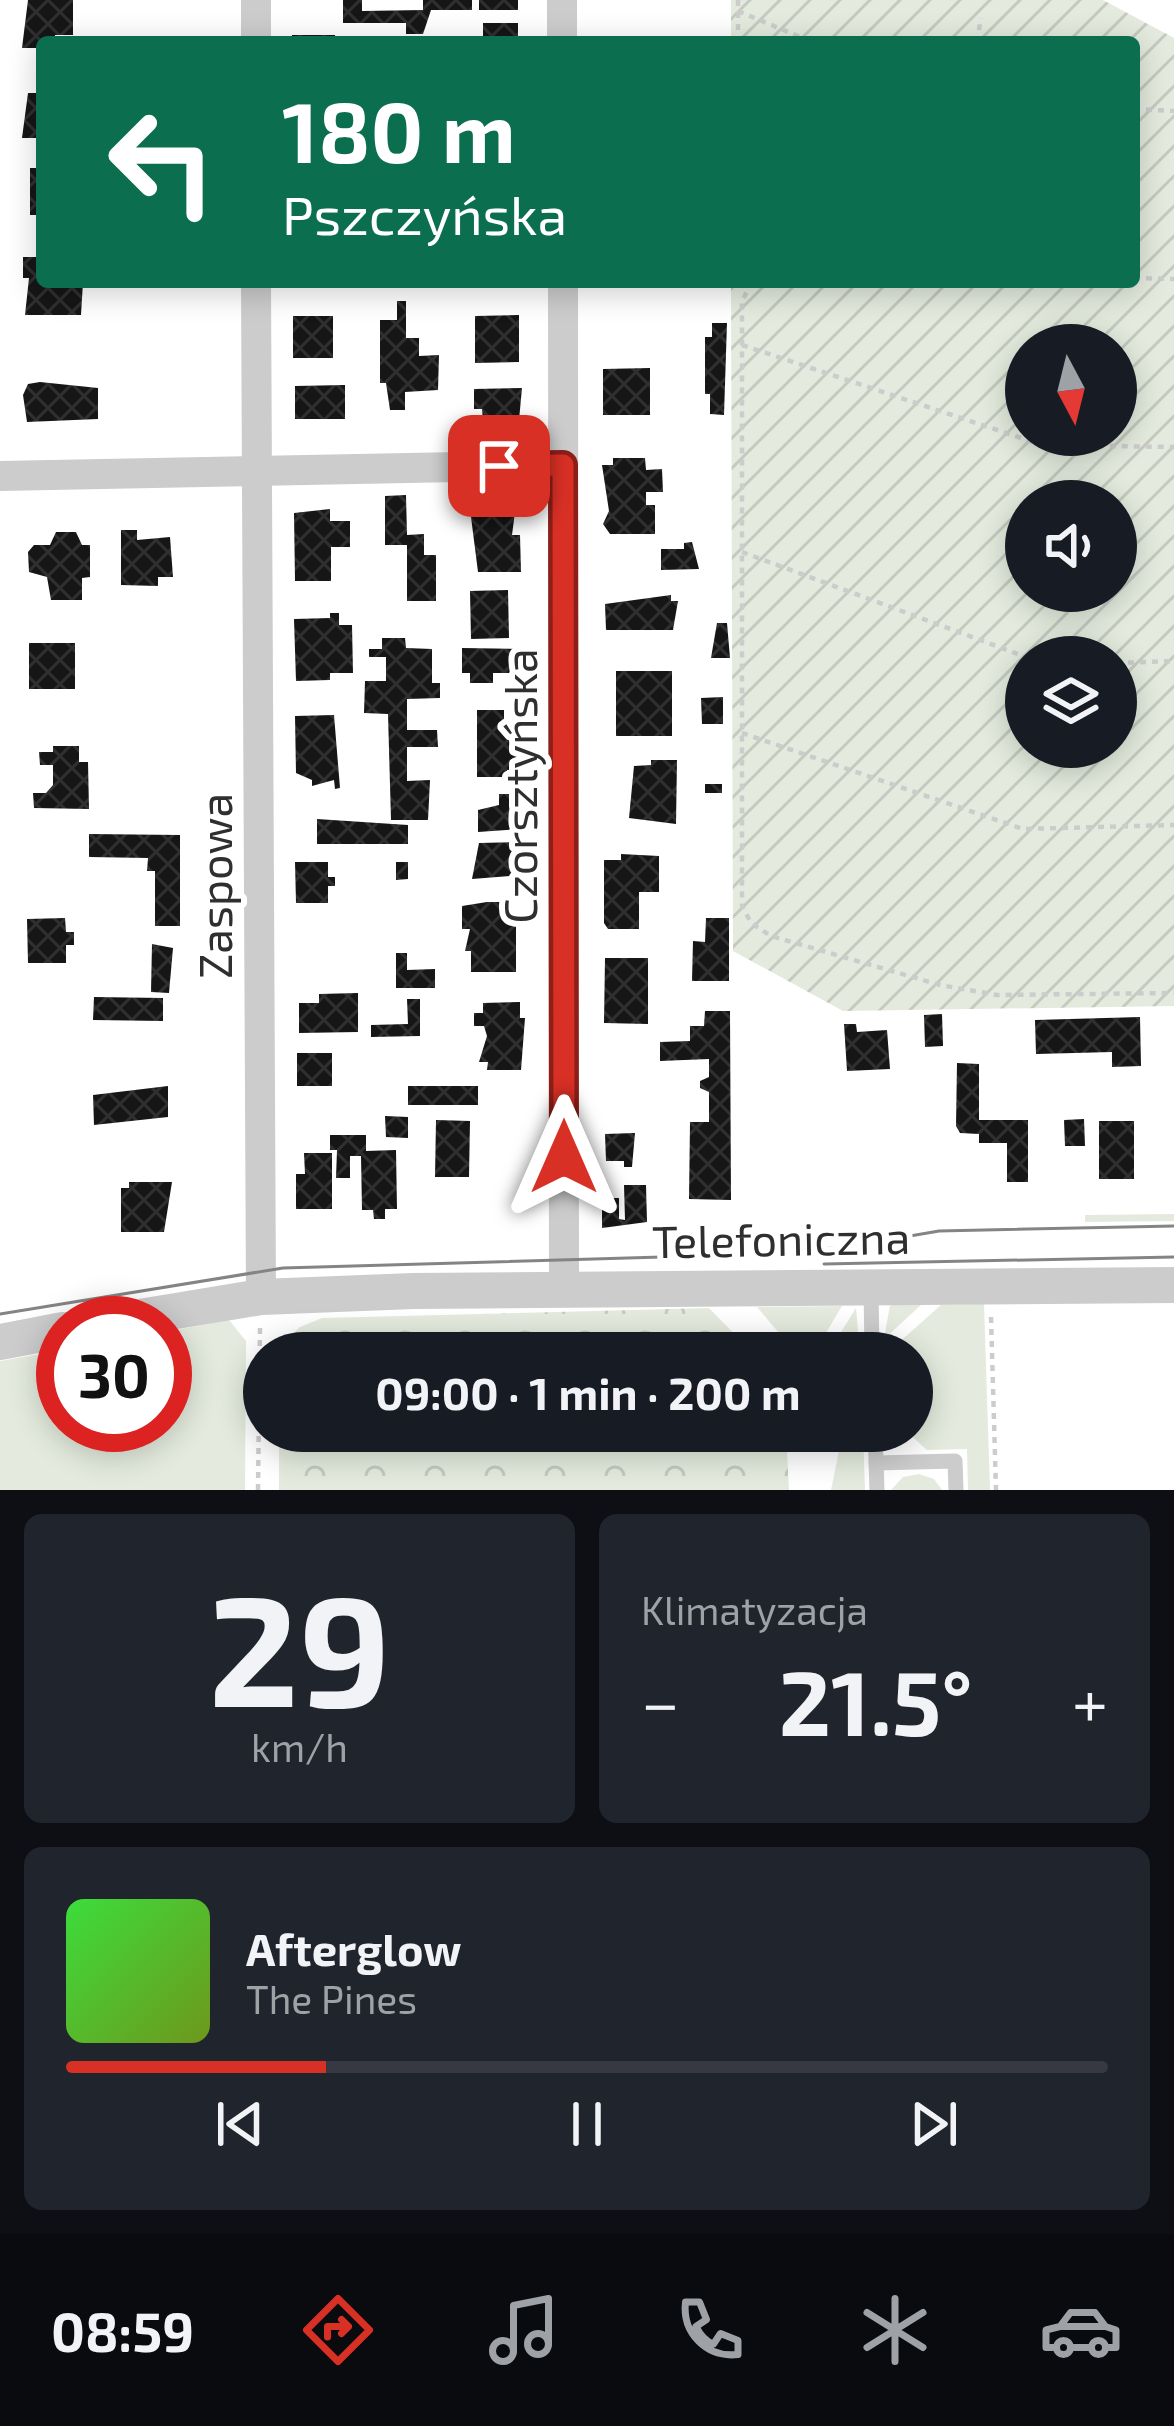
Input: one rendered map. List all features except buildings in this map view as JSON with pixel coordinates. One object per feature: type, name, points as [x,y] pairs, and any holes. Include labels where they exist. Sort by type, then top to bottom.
[{"type":"street","points":[[256,0],[256,36]]},
{"type":"street","points":[[562,0],[562,36]]},
{"type":"street","name":"Zaspowa","points":[[256,288],[261,1297]]},
{"type":"street","name":"Czorsztyńska","points":[[563,288],[565,1289]]},
{"type":"street","points":[[0,476],[563,465]]},
{"type":"street","name":"Telefoniczna","points":[[192,1308],[261,1297],[565,1289],[1174,1285]]},
{"type":"street","points":[[0,1342],[36,1335]]},
{"type":"lane","points":[[871,1285],[872,1332]]},
{"type":"lane","points":[[876,1452],[878,1490]]},
{"type":"lane","points":[[877,1463],[956,1461],[956,1490]]},
{"type":"path","points":[[738,0],[738,36]]},
{"type":"path","points":[[738,11],[798,36]]},
{"type":"path","points":[[978,36],[982,18]]},
{"type":"path","points":[[1140,109],[1174,111]]},
{"type":"path","points":[[1140,278],[1174,279]]},
{"type":"path","points":[[749,288],[742,301],[742,906],[751,923],[771,936],[940,985],[997,995],[1174,993]]},
{"type":"path","points":[[742,345],[1042,445],[1174,447]]},
{"type":"path","points":[[742,552],[1005,649]]},
{"type":"path","points":[[1137,662],[1174,661]]},
{"type":"path","points":[[742,734],[1023,829],[1174,825]]},
{"type":"path","points":[[258,1490],[261,1297]]},
{"type":"path","points":[[990,1300],[996,1490]]},
{"type":"green space","points":[[731,0],[1103,0],[1174,38],[1174,1006],[843,1011],[733,951],[731,288],[1140,288],[1140,36],[731,36]]},
{"type":"green space","points":[[1174,1214],[1174,1221],[1085,1222],[1085,1215]]},
{"type":"green space","points":[[984,1304],[990,1490],[968,1490],[967,1449],[933,1450],[933,1332],[911,1332],[941,1305]]},
{"type":"green space","points":[[890,1305],[921,1305],[892,1332],[885,1332]]},
{"type":"green space","points":[[842,1306],[827,1332],[778,1332],[757,1307]]},
{"type":"green space","points":[[709,1308],[732,1332],[294,1332],[322,1318]]},
{"type":"green space","points":[[856,1308],[858,1332],[841,1332]]},
{"type":"green space","points":[[229,1320],[243,1337],[245,1490],[0,1490],[0,1361],[36,1355],[36,1452],[192,1452],[192,1327]]},
{"type":"green space","points":[[279,1452],[787,1452],[789,1490],[279,1490]]},
{"type":"green space","points":[[839,1452],[864,1452],[865,1490],[831,1490]]},
{"type":"green space","points":[[919,1474],[934,1479],[942,1490],[891,1490],[903,1477]]},
{"type":"tram line","points":[[0,1314],[283,1268],[730,1255],[846,1247],[939,1231],[1174,1226]]},
{"type":"tram line","points":[[824,1264],[1174,1257]]},
{"type":"route","points":[[499,466],[563,465],[564,1157]]}]
